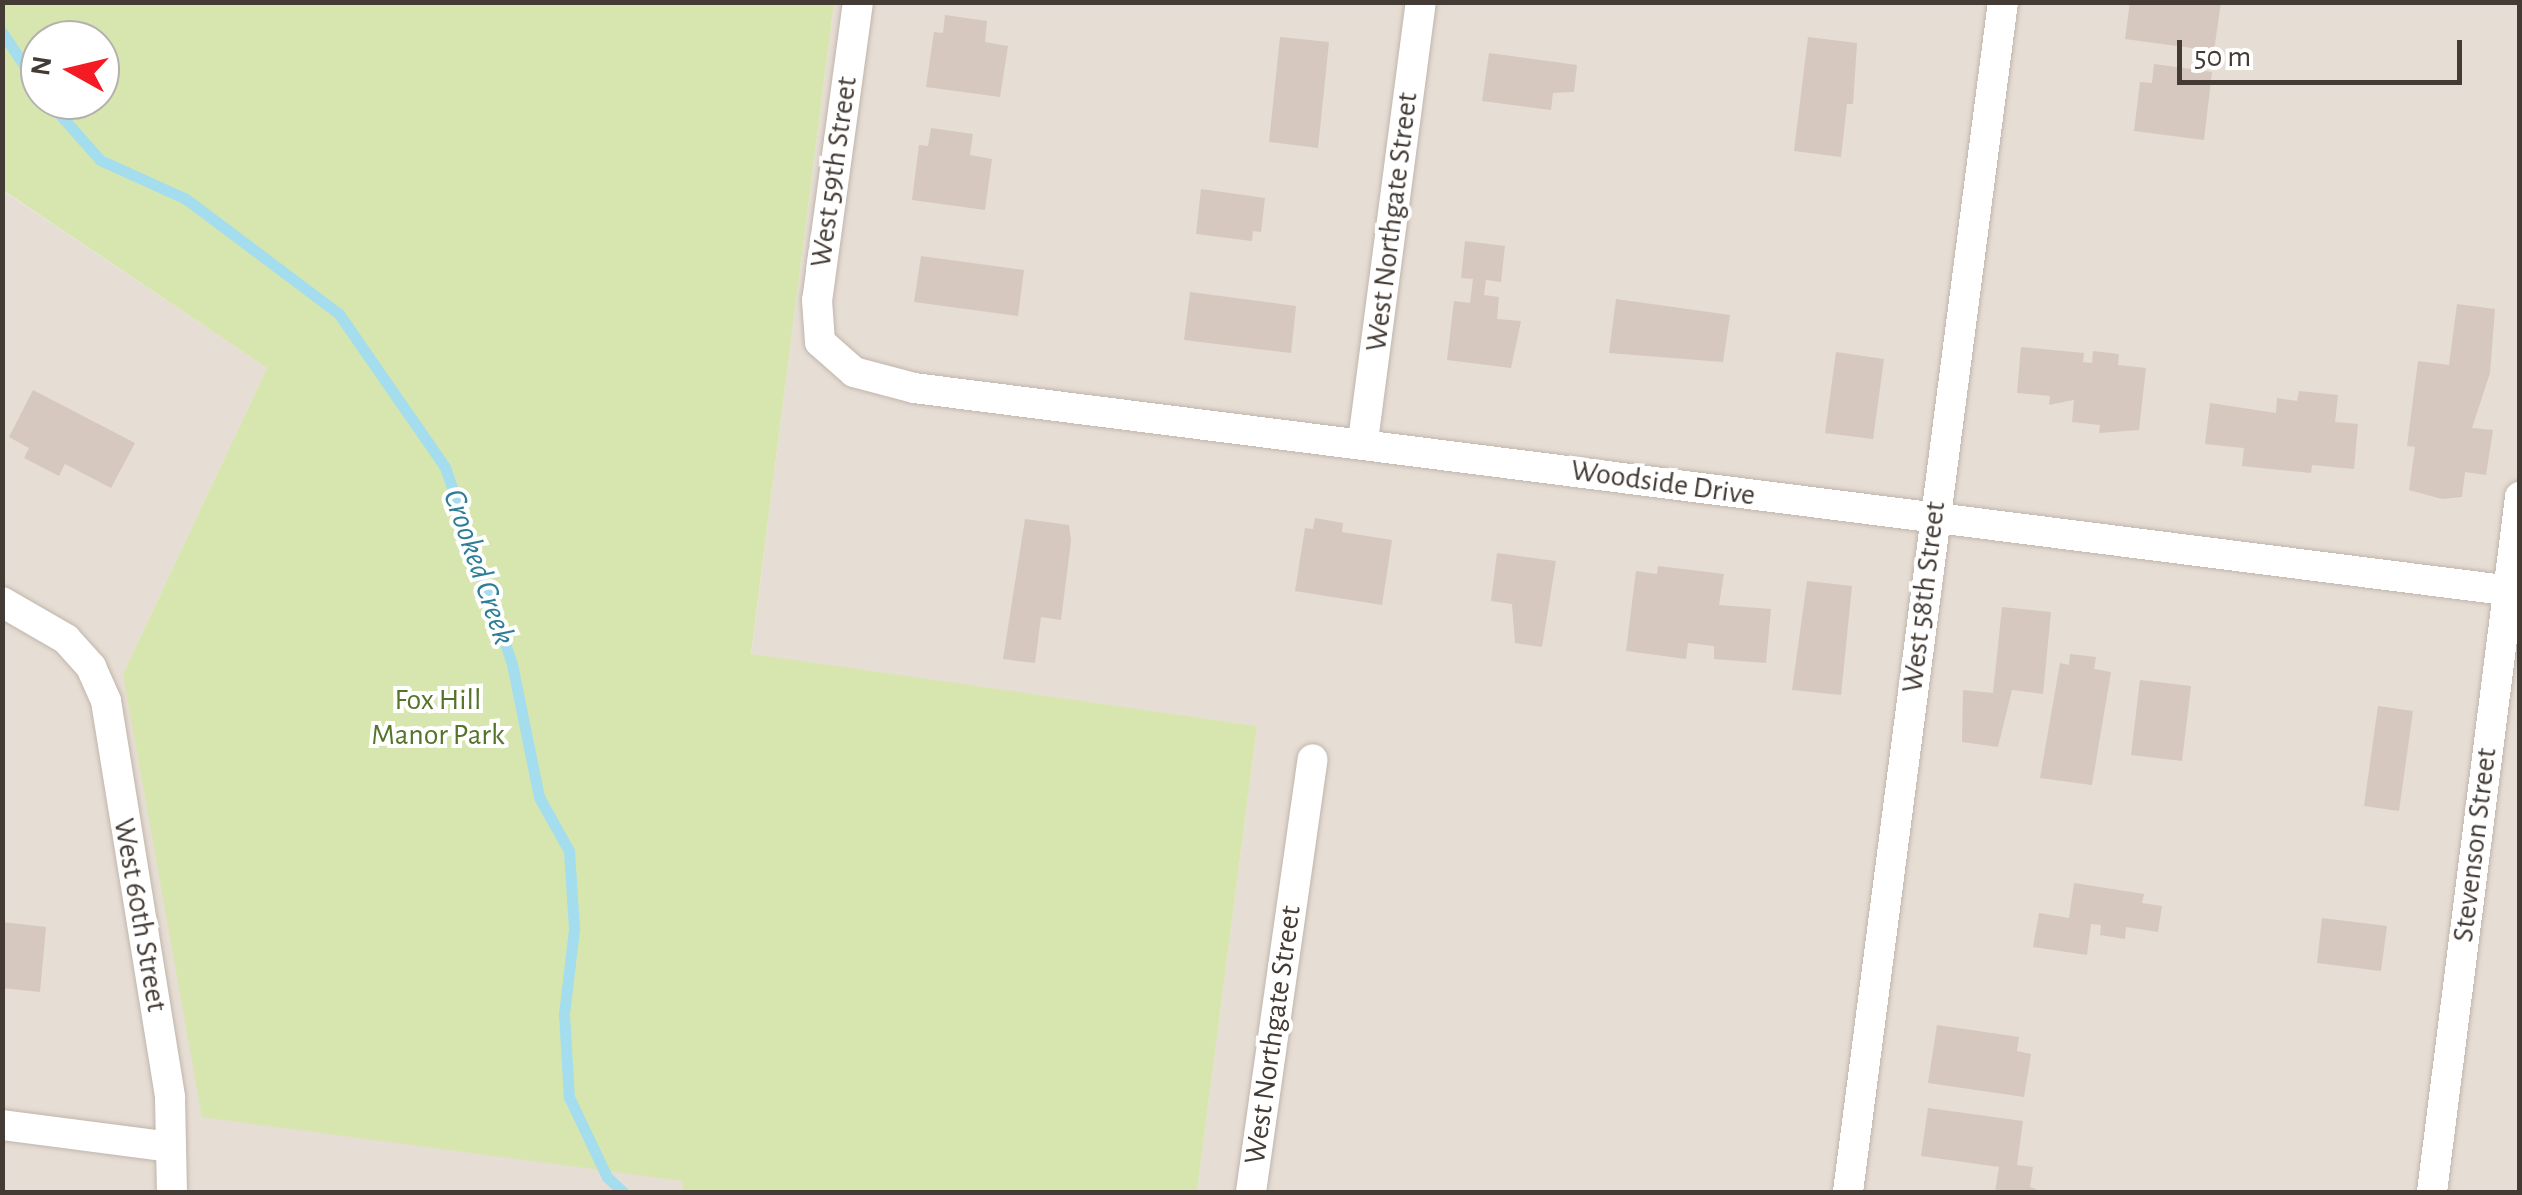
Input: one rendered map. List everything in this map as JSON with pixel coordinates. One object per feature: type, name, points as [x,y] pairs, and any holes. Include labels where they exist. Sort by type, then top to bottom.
[{"type":"street","name":"West 59th Street","points":[[820,342],[820,270],[858,2]]},
{"type":"street","name":"West Northgate Street","points":[[1363,442],[1421,2]]},
{"type":"street","name":"West 58th Street","points":[[1848,1192],[2003,2]]},
{"type":"street","name":"Woodside Drive","points":[[820,342],[854,372],[914,388],[1363,442],[1933,520],[2513,592]]},
{"type":"street","name":"Stevenson Street","points":[[2432,1192],[2513,592],[2520,497]]},
{"type":"street","name":"West 60th Street","points":[[2,602],[73,647],[106,701],[165,1058],[172,1192]]},
{"type":"street","name":"West Northgate Street","points":[[1251,1192],[1313,759]]},
{"type":"street","points":[[2,1126],[171,1147]]},
{"type":"shaded area","points":[[834,3],[2519,3],[2519,1192],[1197,1192],[1257,726],[751,655]]},
{"type":"shaded area","points":[[2,190],[267,368],[123,674],[683,1181],[682,1192],[3,1192]]},
{"type":"green space","name":"Fox Hill Manor Park","points":[[2,3],[834,3],[751,654],[1257,726],[1197,1192],[682,1192],[683,1181],[202,1117],[123,674],[267,368],[3,190]]},
{"type":"building","points":[[2130,2],[2221,2],[2214,51],[2125,39]]},
{"type":"building","points":[[945,15],[987,21],[985,42],[1008,46],[1000,97],[926,87],[934,32],[943,33]]},
{"type":"building","points":[[1280,37],[1329,42],[1318,148],[1269,142]]},
{"type":"building","points":[[1808,37],[1857,43],[1853,104],[1847,104],[1841,157],[1794,151]]},
{"type":"building","points":[[1489,53],[1577,65],[1574,92],[1553,93],[1551,110],[1482,101]]},
{"type":"building","points":[[2154,64],[2212,72],[2204,140],[2134,131],[2140,82],[2152,83]]},
{"type":"building","points":[[931,128],[973,134],[970,155],[992,159],[985,210],[912,200],[919,145],[928,146]]},
{"type":"building","points":[[1201,189],[1265,198],[1261,232],[1253,231],[1252,241],[1196,234]]},
{"type":"building","points":[[1465,241],[1505,246],[1501,282],[1486,280],[1484,295],[1499,297],[1497,319],[1521,321],[1511,368],[1447,360],[1454,301],[1470,303],[1473,279],[1461,278]]},
{"type":"building","points":[[921,256],[1024,270],[1018,316],[914,302]]},
{"type":"building","points":[[1190,292],[1296,306],[1291,353],[1184,340]]},
{"type":"building","points":[[1616,299],[1730,315],[1723,362],[1609,353]]},
{"type":"building","points":[[2457,304],[2495,309],[2490,373],[2472,428],[2493,430],[2486,475],[2465,472],[2462,497],[2442,499],[2409,490],[2415,447],[2407,446],[2418,361],[2449,365]]},
{"type":"building","points":[[2021,347],[2084,353],[2083,362],[2092,363],[2093,351],[2119,354],[2118,365],[2146,368],[2139,430],[2099,433],[2100,425],[2072,422],[2074,400],[2049,405],[2050,396],[2017,393]]},
{"type":"building","points":[[1836,352],[1884,359],[1873,439],[1825,433]]},
{"type":"building","points":[[33,390],[135,443],[111,488],[65,464],[59,476],[24,458],[29,448],[9,437]]},
{"type":"building","points":[[2299,391],[2338,395],[2335,422],[2358,424],[2354,469],[2312,465],[2311,473],[2242,466],[2244,448],[2205,444],[2210,403],[2276,413],[2277,398],[2297,401]]},
{"type":"building","points":[[1315,518],[1343,523],[1342,532],[1392,540],[1382,605],[1295,591],[1305,528],[1313,529]]},
{"type":"building","points":[[1025,519],[1069,525],[1071,541],[1061,620],[1041,617],[1035,663],[1003,659]]},
{"type":"building","points":[[1497,553],[1556,561],[1542,647],[1515,643],[1512,604],[1491,601]]},
{"type":"building","points":[[1658,566],[1724,574],[1719,605],[1771,609],[1766,663],[1714,659],[1714,646],[1688,643],[1686,659],[1626,651],[1636,571],[1657,574]]},
{"type":"building","points":[[1807,581],[1852,586],[1841,695],[1792,690]]},
{"type":"building","points":[[2002,607],[2051,612],[2043,694],[2012,690],[1998,747],[1962,742],[1963,690],[1993,693]]},
{"type":"building","points":[[2070,654],[2096,657],[2094,669],[2111,672],[2092,785],[2040,778],[2060,663],[2069,665]]},
{"type":"building","points":[[2140,680],[2191,686],[2182,761],[2131,755]]},
{"type":"building","points":[[2378,706],[2413,711],[2399,811],[2364,806]]},
{"type":"building","points":[[2074,883],[2144,894],[2142,903],[2162,906],[2158,932],[2126,927],[2125,939],[2100,935],[2101,925],[2091,924],[2087,955],[2033,947],[2039,913],[2069,918]]},
{"type":"building","points":[[2322,918],[2387,926],[2381,971],[2317,963]]},
{"type":"building","points":[[2,922],[46,927],[40,992],[2,988]]},
{"type":"building","points":[[1937,1025],[2019,1037],[2017,1051],[2031,1054],[2024,1097],[1928,1083]]},
{"type":"building","points":[[1928,1108],[2023,1121],[2017,1165],[2033,1167],[2030,1187],[2043,1192],[1995,1192],[1999,1167],[1921,1156]]},
{"type":"waterway","name":"Crooked Creek","points":[[2,32],[20,59]]},
{"type":"waterway","name":"Crooked Creek","points":[[65,120],[100,160],[186,199],[339,314],[445,467],[512,664],[539,797],[569,851],[574,929],[564,1014],[569,1097],[607,1177],[623,1192]]}]
